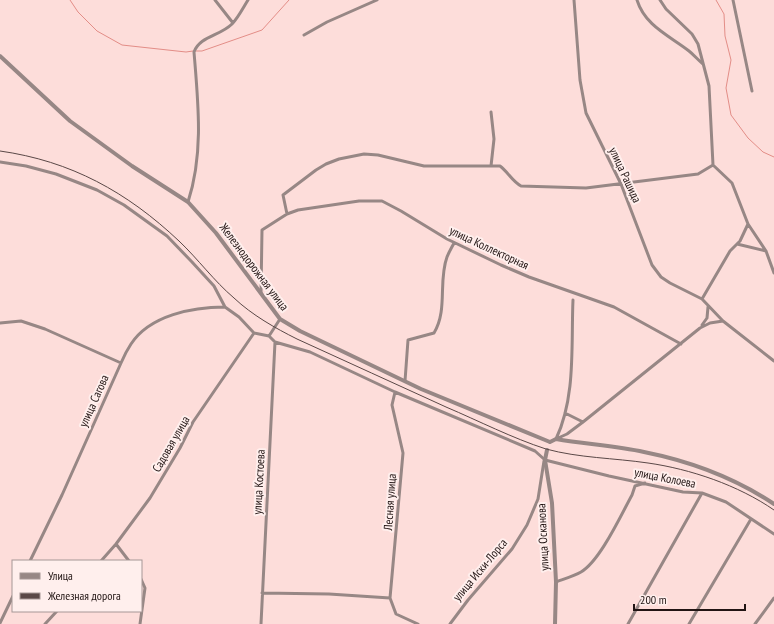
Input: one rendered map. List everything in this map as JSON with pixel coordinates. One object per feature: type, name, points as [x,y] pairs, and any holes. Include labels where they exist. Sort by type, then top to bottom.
[{"type":"street","points":[[216,0],[233,23]]},
{"type":"street","points":[[188,202],[194,186],[199,148],[194,52],[196,45],[226,29],[233,23],[248,0]]},
{"type":"street","points":[[304,35],[327,22],[377,0]]},
{"type":"street","name":"улица Рашида","points":[[574,0],[580,80],[586,113],[621,184],[648,255],[656,271],[661,277],[670,283],[702,299],[723,321],[774,361]]},
{"type":"street","points":[[637,0],[650,22],[703,64]]},
{"type":"street","points":[[660,0],[666,9],[692,34],[698,44],[709,86],[714,164],[732,183],[748,224],[766,251],[773,265],[774,273]]},
{"type":"street","points":[[733,0],[752,91]]},
{"type":"street","name":"Железнодорожная улица","points":[[0,56],[70,121],[132,166],[188,202],[216,233],[280,318],[300,331],[405,381],[550,442]]},
{"type":"street","points":[[491,112],[494,139],[491,166]]},
{"type":"street","points":[[287,214],[283,194],[326,164],[353,155],[378,155],[424,166],[500,166],[515,183],[521,186],[586,188],[698,174],[714,164]]},
{"type":"street","points":[[0,162],[26,166],[56,174],[97,190],[124,205],[167,236],[214,286],[225,307],[239,317],[254,333],[269,336],[276,342],[310,352],[395,392],[535,451],[545,460]]},
{"type":"street","name":"улица Коллекторная","points":[[261,293],[262,230],[287,214],[298,210],[359,201],[382,201],[454,243],[529,277],[614,308],[681,344]]},
{"type":"street","points":[[702,299],[730,251],[740,241],[748,224]]},
{"type":"street","points":[[405,381],[408,340],[434,333],[440,324],[444,270],[447,257],[454,243]]},
{"type":"street","points":[[737,244],[766,251]]},
{"type":"street","points":[[556,439],[562,426],[570,385],[573,300]]},
{"type":"street","points":[[700,328],[707,318],[709,312],[708,306]]},
{"type":"street","name":"улица Сагова","points":[[30,560],[62,495],[131,343],[149,325],[175,314],[205,307],[225,307]]},
{"type":"street","points":[[269,336],[280,318]]},
{"type":"street","points":[[550,442],[567,434],[583,422],[700,328],[710,323],[723,321]]},
{"type":"street","points":[[0,323],[21,322],[45,329],[121,363]]},
{"type":"street","name":"Садовая улица","points":[[102,560],[116,544],[150,498],[180,448],[193,422],[254,333]]},
{"type":"street","name":"улица Костоева","points":[[261,624],[276,342]]},
{"type":"street","name":"Лесная улица","points":[[395,392],[392,406],[403,453],[390,598],[396,614],[418,624]]},
{"type":"street","points":[[565,413],[583,422]]},
{"type":"street","points":[[567,434],[566,438],[569,441]]},
{"type":"street","points":[[556,439],[645,452],[689,464],[731,479],[774,504]]},
{"type":"street","name":"улица Осканова","points":[[550,442],[545,460],[552,503],[556,582],[555,624]]},
{"type":"street","name":"улица Колоева","points":[[545,460],[609,476],[683,492],[702,494],[726,502],[774,534]]},
{"type":"street","name":"улица Иски-Лорса","points":[[450,624],[468,600],[512,549],[527,525],[538,499],[545,460]]},
{"type":"street","points":[[556,582],[582,571],[591,562],[602,548],[632,495],[635,486],[646,483]]},
{"type":"street","points":[[628,624],[702,494]]},
{"type":"street","points":[[689,624],[751,519]]},
{"type":"street","points":[[116,544],[128,560]]},
{"type":"street","points":[[142,582],[145,588],[142,610]]},
{"type":"street","points":[[262,593],[329,594],[390,598]]},
{"type":"street","points":[[0,623],[12,598]]},
{"type":"street","points":[[755,624],[774,598]]},
{"type":"street","points":[[45,624],[56,612]]},
{"type":"street","points":[[140,624],[142,612]]},
{"type":"waterway","points":[[70,0],[78,12],[97,31],[122,45],[186,52],[193,51]]},
{"type":"waterway","points":[[196,51],[202,51],[262,30],[289,0]]},
{"type":"waterway","points":[[716,0],[724,14],[725,36],[731,60],[726,88],[731,115],[748,138],[763,152],[774,157]]},
{"type":"railway","points":[[0,151],[51,162],[97,181],[118,194],[159,223],[248,310],[264,321],[297,339],[533,445],[558,452],[648,463],[680,469],[713,479],[745,493],[774,510]]}]
